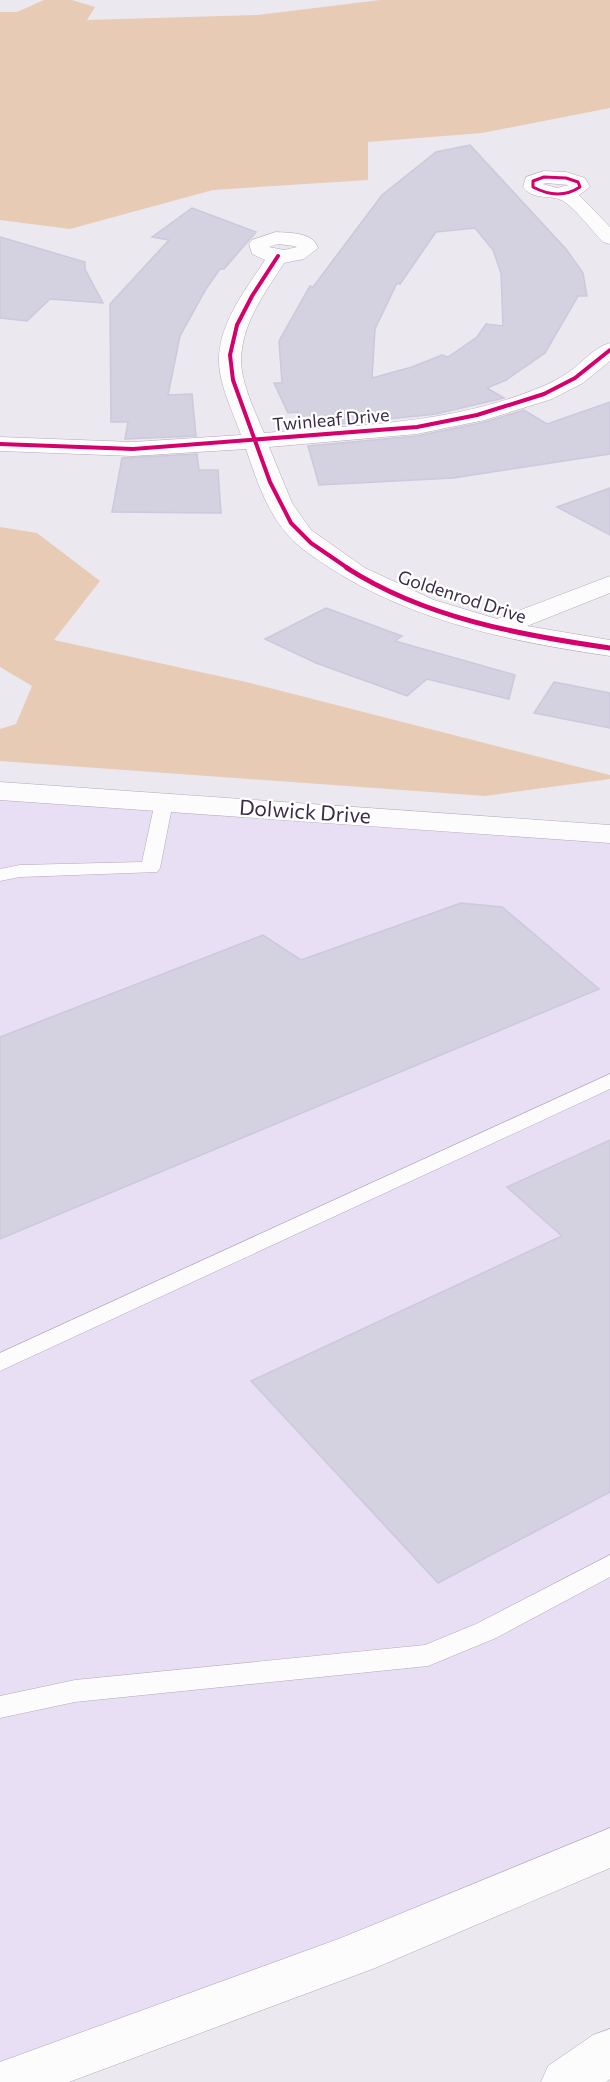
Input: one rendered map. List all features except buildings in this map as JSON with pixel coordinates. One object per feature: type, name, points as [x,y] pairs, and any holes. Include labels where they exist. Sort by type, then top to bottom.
[{"type":"main road","points":[[566,193],[610,238]]},
{"type":"main road","name":"Goldenrod Drive","points":[[278,256],[242,313],[233,340],[231,369],[236,391],[269,481],[291,524],[312,545],[344,567],[434,608],[518,634],[610,648]]},
{"type":"main road","name":"Twinleaf Drive","points":[[0,444],[133,448],[417,428],[477,415],[544,394],[575,378],[610,350]]},
{"type":"main road","points":[[499,628],[610,584]]},
{"type":"main road","name":"Dolwick Drive","points":[[0,791],[610,834]]},
{"type":"main road","points":[[8,2082],[358,1953],[610,1847]]},
{"type":"main road","points":[[566,2082],[610,2051]]},
{"type":"lane","points":[[0,875],[20,871],[150,868],[164,802]]},
{"type":"lane","points":[[0,1363],[610,1081]]},
{"type":"lane","points":[[0,1707],[75,1691],[428,1656],[486,1631],[610,1565]]},
{"type":"shaded area","points":[[44,0],[72,0],[95,7],[87,20],[258,15],[380,0],[610,0],[610,108],[482,133],[368,142],[368,180],[213,190],[70,229],[0,220],[0,12],[17,12]]},
{"type":"shaded area","points":[[0,527],[37,533],[100,581],[54,640],[246,682],[610,775],[610,779],[485,796],[0,761],[0,729],[16,724],[32,686],[0,667]]},
{"type":"shaded area","points":[[0,791],[610,834],[610,1847],[8,2082],[0,2082]]},
{"type":"cycle path","points":[[544,177],[566,178],[578,182],[580,187],[563,194],[544,192],[533,187],[533,181],[544,177]]},
{"type":"cycle path","points":[[278,256],[244,310],[232,340],[230,355],[231,371],[238,398],[270,482],[294,527],[315,547],[356,573],[425,606],[498,628],[610,648]]},
{"type":"cycle path","points":[[0,444],[133,449],[417,427],[477,415],[544,394],[575,378],[610,350]]}]
